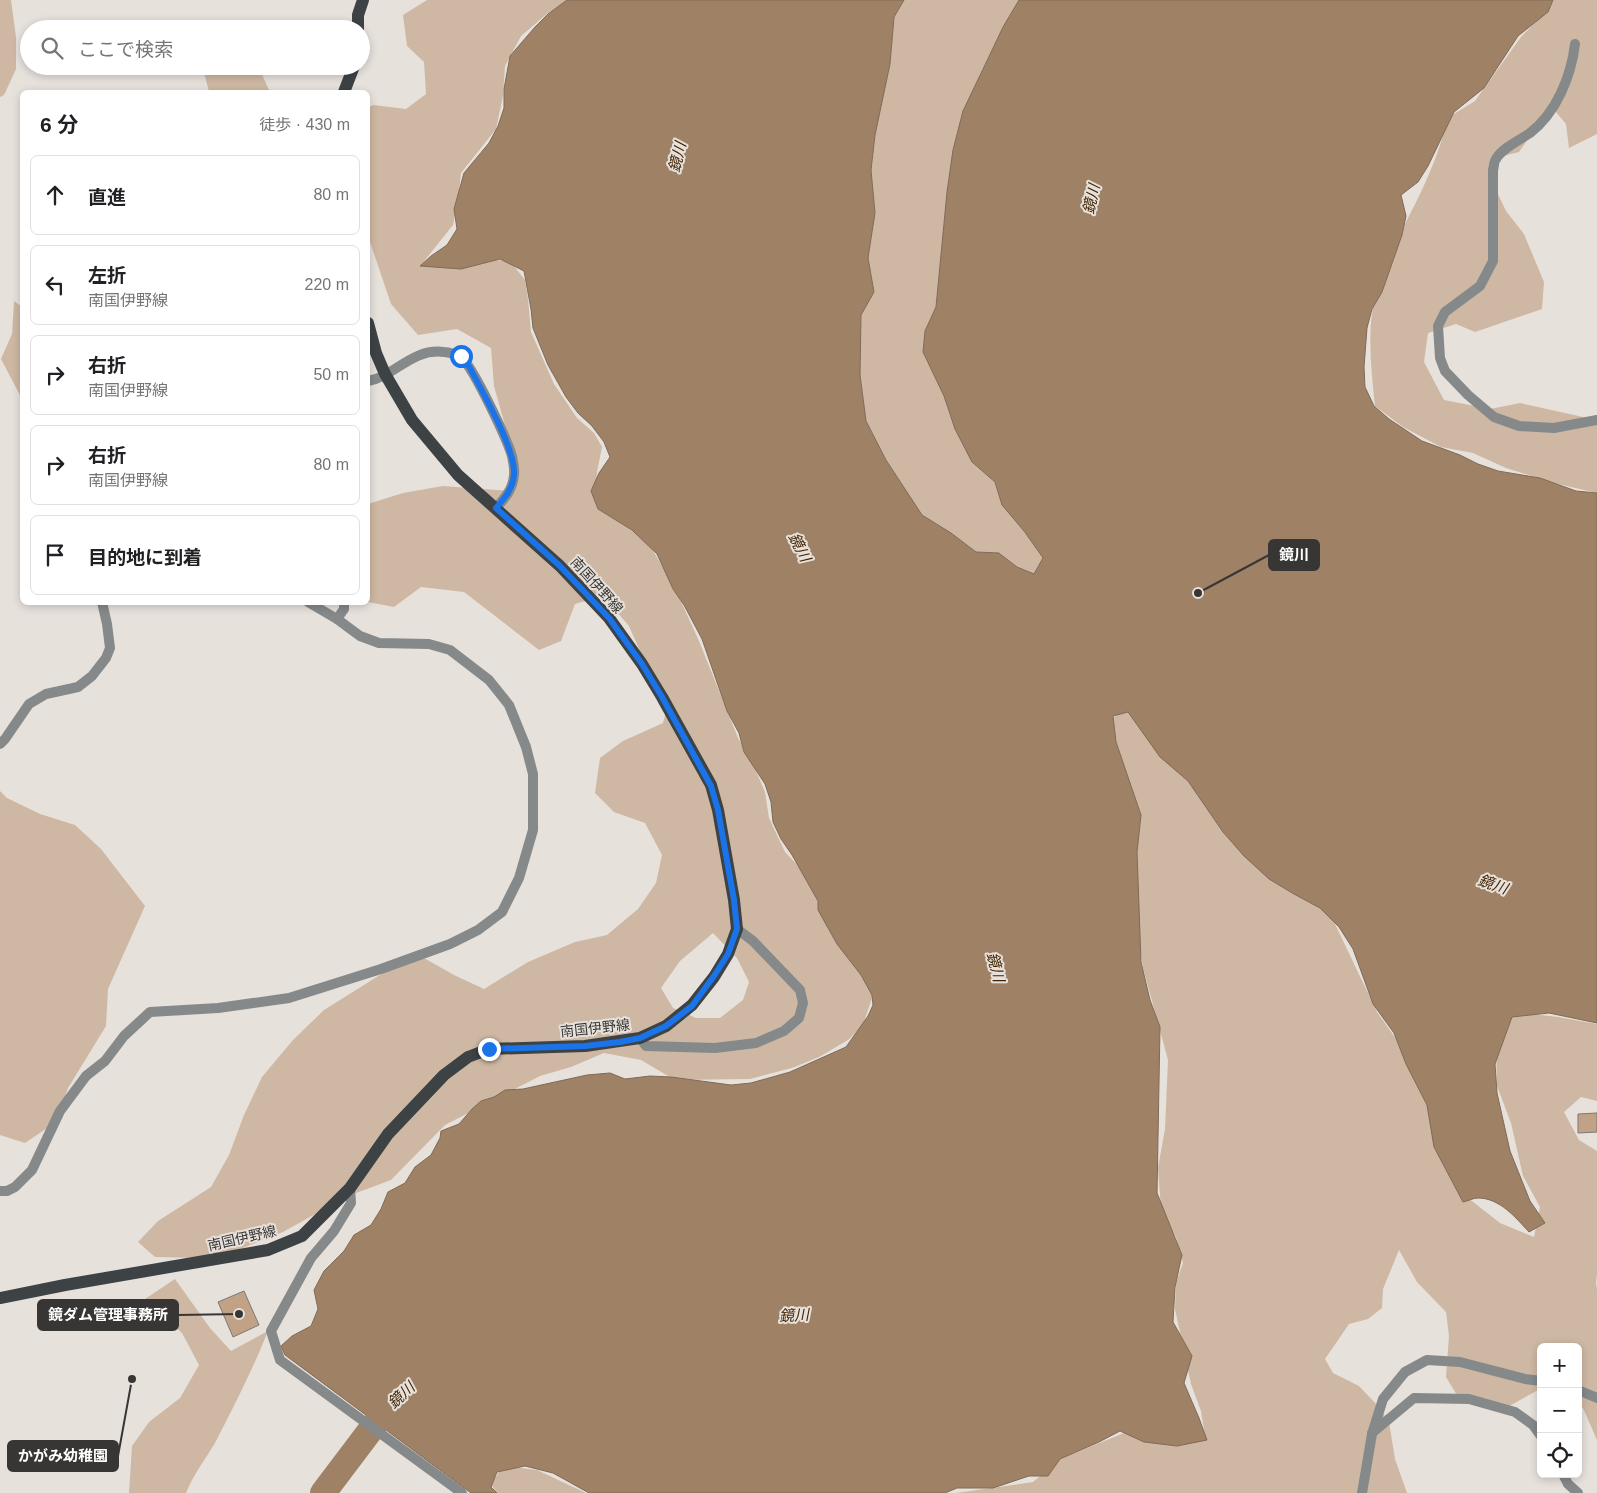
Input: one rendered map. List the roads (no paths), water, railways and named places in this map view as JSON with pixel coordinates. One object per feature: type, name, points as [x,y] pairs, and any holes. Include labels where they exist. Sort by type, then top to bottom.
[{"type":"main road","points":[[358,20],[363,0]]},
{"type":"main road","points":[[345,90],[351,75]]},
{"type":"main road","name":"南国伊野線","points":[[0,1298],[64,1285],[268,1250],[302,1236],[350,1188],[388,1134],[444,1075],[468,1057],[489,1049],[585,1046],[640,1038],[666,1026],[692,1006],[728,954],[737,929],[734,900],[718,810],[711,786],[662,697],[642,664],[609,618],[560,566],[458,475],[434,448],[412,420],[385,374],[376,353],[370,330]]},
{"type":"street","points":[[1575,44],[1574,56],[1561,93],[1548,114],[1531,132],[1515,142],[1496,159],[1493,170],[1493,261],[1480,286],[1446,312],[1438,326],[1440,358],[1446,371],[1494,417],[1519,426],[1554,428],[1597,420]]},
{"type":"street","points":[[370,380],[425,353],[444,352],[461,356],[470,368],[512,456],[514,474],[512,486],[496,508]]},
{"type":"street","points":[[0,744],[29,704],[46,694],[78,687],[92,676],[106,658],[110,648],[103,605]]},
{"type":"street","points":[[0,1191],[7,1191],[15,1187],[32,1170],[60,1111],[86,1076],[104,1061],[124,1036],[150,1012],[218,1008],[289,998],[381,969],[450,944],[478,930],[502,912],[519,878],[533,830],[533,774],[526,747],[509,705],[489,680],[450,650],[429,644],[379,643],[360,636],[313,605]]},
{"type":"street","points":[[337,620],[344,609],[344,605]]},
{"type":"street","points":[[640,1038],[646,1046],[715,1048],[756,1043],[784,1031],[799,1018],[803,1003],[800,990],[753,941],[737,929]]},
{"type":"street","points":[[350,1188],[351,1203],[334,1231],[311,1258],[271,1331],[280,1360],[462,1493]]},
{"type":"street","points":[[1362,1493],[1372,1434],[1383,1399],[1405,1372],[1427,1360],[1460,1362],[1537,1380]]},
{"type":"street","points":[[1582,1392],[1597,1398]]},
{"type":"street","points":[[1372,1434],[1414,1398],[1469,1399],[1488,1404],[1515,1412],[1533,1425],[1539,1433]]},
{"type":"street","points":[[1565,1478],[1568,1484],[1578,1493]]},
{"type":"water","points":[[567,0],[904,0],[894,17],[890,64],[875,135],[871,170],[875,213],[868,258],[874,292],[861,315],[860,375],[866,421],[886,460],[922,515],[951,533],[976,552],[999,553],[1017,567],[1034,574],[1043,558],[1002,505],[995,482],[972,462],[955,429],[944,396],[923,352],[925,331],[936,307],[947,192],[953,150],[963,111],[1003,27],[1019,0],[1553,0],[1548,12],[1518,36],[1484,88],[1454,112],[1428,166],[1418,182],[1401,195],[1406,216],[1402,235],[1382,292],[1372,309],[1367,328],[1364,367],[1365,387],[1374,406],[1389,419],[1422,441],[1498,471],[1540,478],[1576,491],[1597,493],[1597,1023],[1549,1013],[1512,1017],[1495,1064],[1497,1093],[1510,1151],[1530,1201],[1545,1223],[1529,1232],[1507,1210],[1493,1201],[1474,1198],[1463,1202],[1434,1147],[1427,1105],[1406,1064],[1394,1033],[1373,1004],[1353,949],[1339,927],[1320,908],[1269,879],[1244,856],[1223,832],[1188,781],[1160,757],[1128,712],[1113,716],[1116,742],[1141,815],[1137,852],[1141,962],[1150,1000],[1160,1027],[1157,1193],[1182,1255],[1175,1287],[1173,1322],[1192,1356],[1184,1383],[1207,1440],[1177,1446],[1144,1442],[1120,1431],[1060,1459],[1048,1476],[1029,1476],[993,1488],[957,1488],[945,1493],[589,1493],[553,1473],[525,1466],[497,1472],[491,1487],[497,1493],[471,1493],[285,1355],[281,1346],[292,1336],[311,1326],[318,1309],[314,1290],[324,1271],[344,1251],[354,1235],[371,1225],[381,1209],[388,1192],[405,1183],[415,1167],[431,1155],[440,1138],[441,1131],[459,1124],[481,1101],[494,1097],[505,1090],[523,1089],[587,1075],[610,1073],[625,1079],[650,1076],[731,1085],[751,1083],[790,1072],[846,1047],[868,1016],[873,1005],[872,995],[861,975],[837,944],[818,910],[818,901],[781,839],[773,822],[771,802],[765,784],[744,752],[739,733],[727,711],[702,639],[673,589],[657,554],[632,530],[598,509],[591,491],[599,473],[610,457],[604,442],[566,397],[548,365],[533,328],[524,271],[500,259],[461,269],[420,266],[447,245],[457,229],[454,209],[464,173],[489,143],[498,126],[504,108],[504,89],[510,56],[548,14]]},
{"type":"waterway","name":"鏡川","points":[[323,1493],[391,1403]]},
{"type":"place","name":"鏡川","points":[[1198,593]]},
{"type":"place","name":"鏡ダム管理事務所","points":[[239,1314]]},
{"type":"place","name":"かがみ幼稚園","points":[[132,1379]]}]
